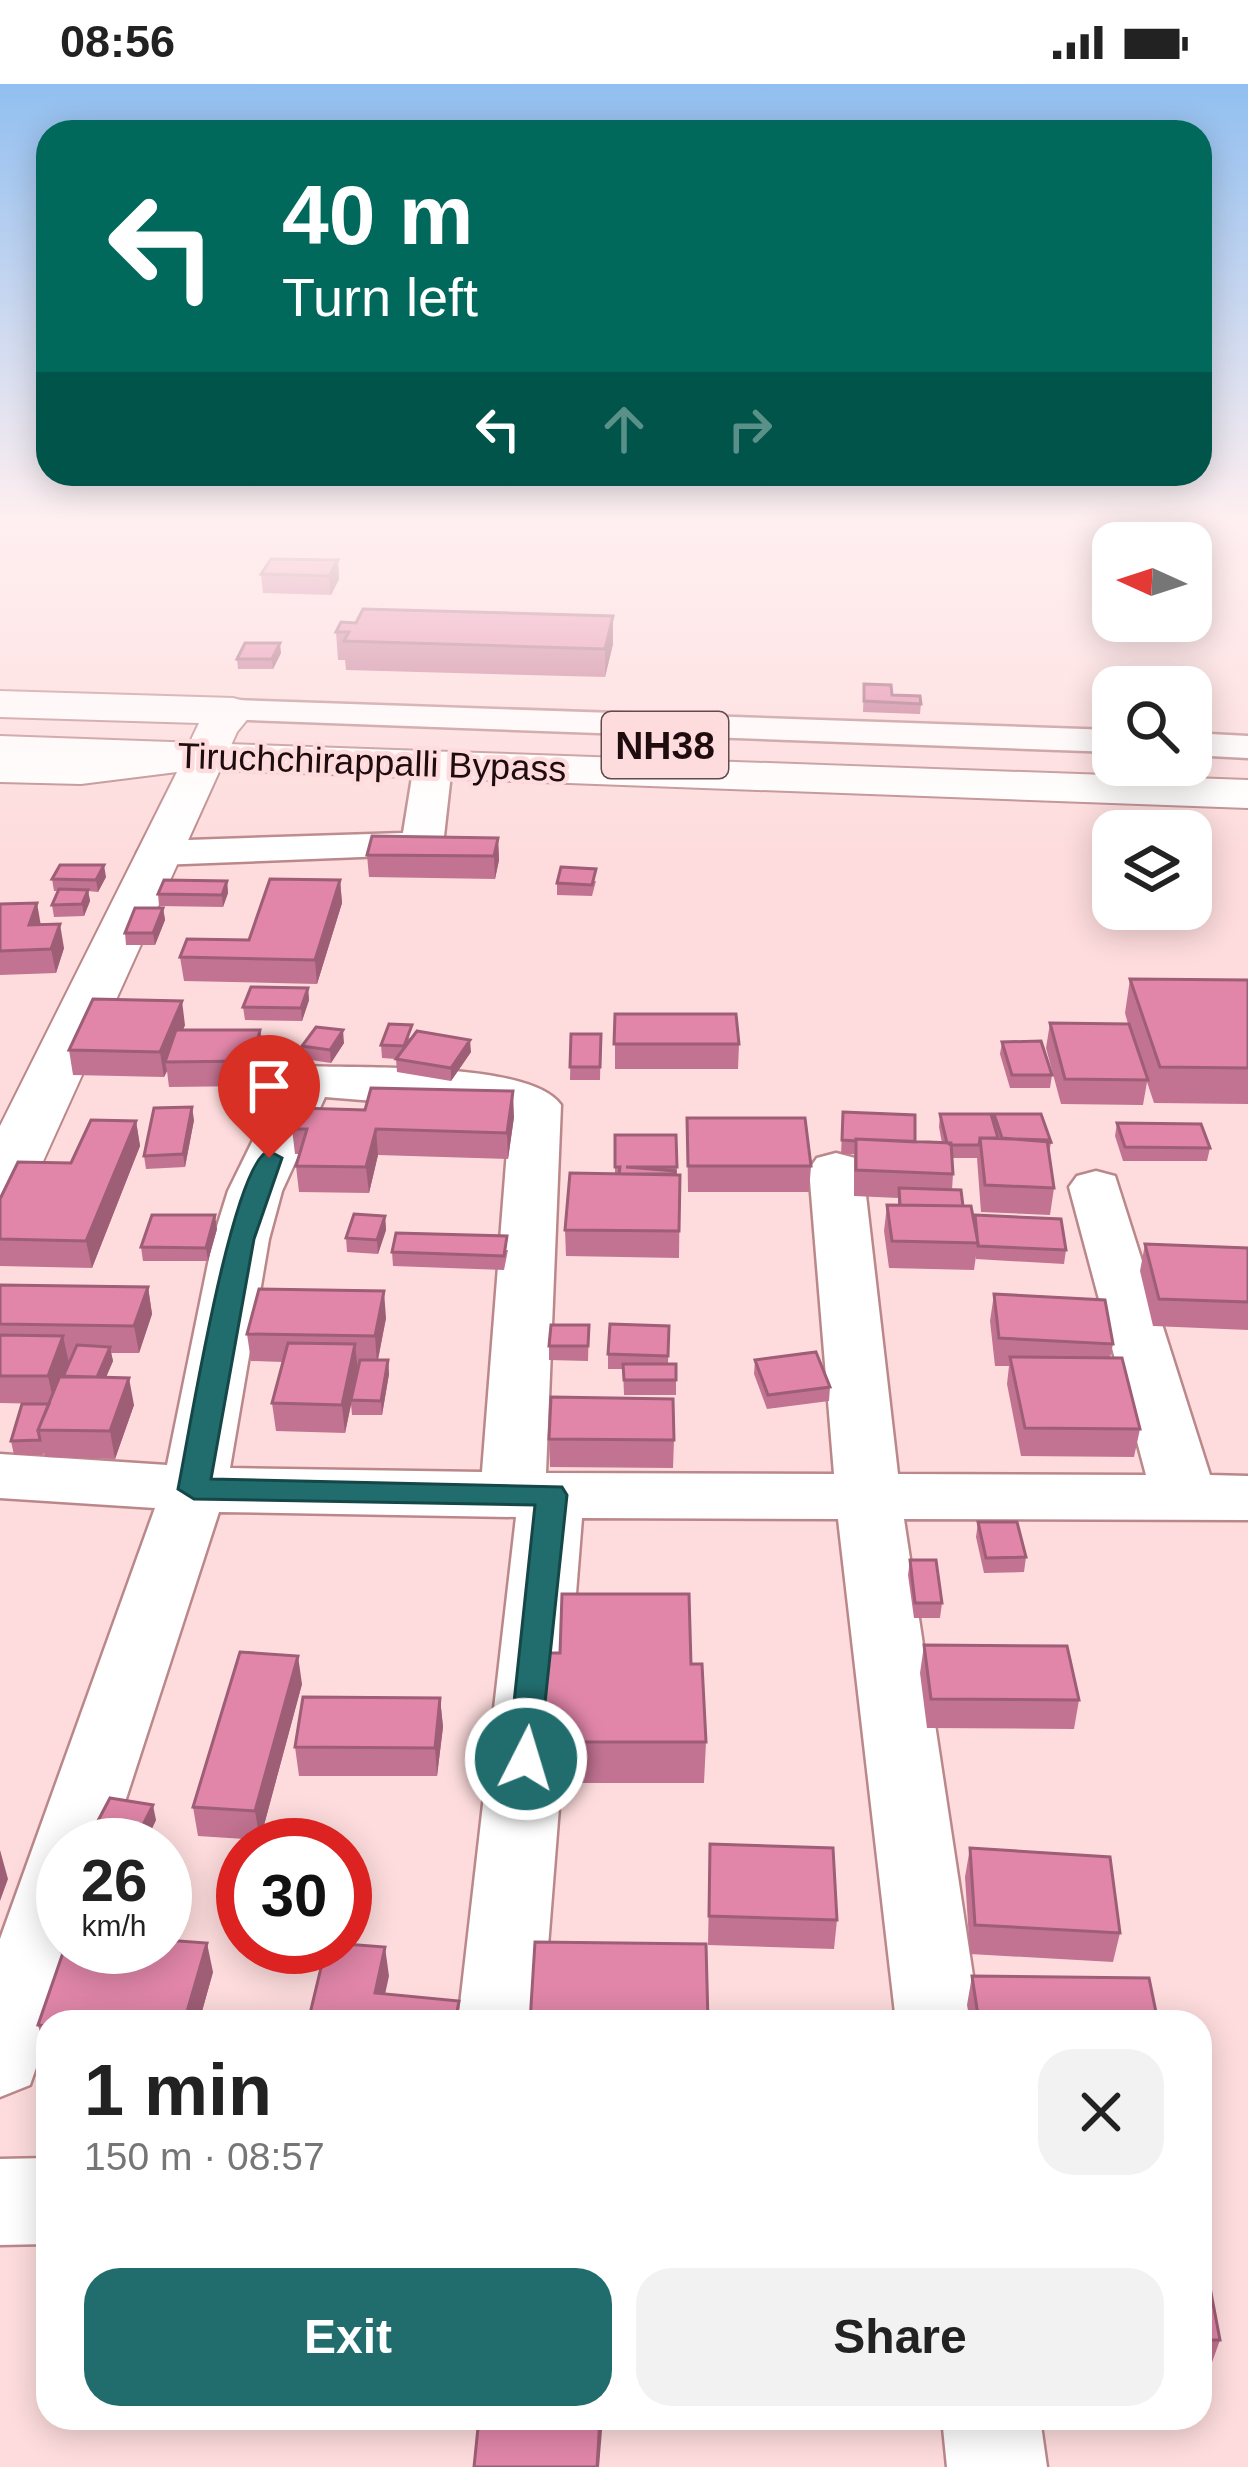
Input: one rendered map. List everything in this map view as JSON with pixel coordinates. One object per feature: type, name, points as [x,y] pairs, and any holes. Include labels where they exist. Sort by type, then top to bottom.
[{"type":"main road","points":[[0,704],[218,732]]},
{"type":"main road","name":"Tiruchchirappalli Bypass","points":[[0,722],[1092,760]]},
{"type":"main road","points":[[0,769],[81,772],[218,732]]},
{"type":"main road","points":[[5,1167],[218,732]]},
{"type":"main road","name":"Tiruchchirappalli Bypass","points":[[0,749],[218,732],[433,764],[1248,794]]},
{"type":"main road","points":[[1212,765],[1248,766]]},
{"type":"street","points":[[218,732],[1092,742]]},
{"type":"street","points":[[1212,746],[1248,747]]},
{"type":"street","points":[[158,853],[422,845],[433,764]]},
{"type":"street","points":[[82,1818],[194,1489],[241,1239],[255,1191],[300,1086],[321,1078],[513,1093],[536,1105],[532,1495],[501,2010]]},
{"type":"street","points":[[836,1169],[868,1497],[936,2010]]},
{"type":"street","points":[[1096,1187],[1184,1496]]},
{"type":"street","points":[[0,1475],[194,1489],[1248,1498]]},
{"type":"street","points":[[0,2058],[36,1952]]},
{"type":"street","points":[[0,2202],[36,2201]]},
{"type":"street","points":[[992,2430],[997,2467]]},
{"type":"building","points":[[610,629],[605,649],[344,641],[349,632],[336,632]]},
{"type":"building","points":[[245,643],[280,643],[272,659],[237,659]]},
{"type":"building","points":[[864,684],[891,685],[892,695],[920,696],[921,704],[864,701]]},
{"type":"building","points":[[372,836],[498,838],[494,856],[367,855]]},
{"type":"building","points":[[60,865],[104,865],[96,880],[52,879]]},
{"type":"building","points":[[561,867],[596,869],[592,885],[557,883]]},
{"type":"building","points":[[270,879],[340,880],[315,960],[180,957],[187,939],[249,940]]},
{"type":"building","points":[[164,880],[227,881],[222,895],[158,894]]},
{"type":"building","points":[[59,889],[88,890],[82,904],[52,905]]},
{"type":"building","points":[[37,903],[29,925],[60,924],[51,949],[0,951],[0,904]]},
{"type":"building","points":[[135,908],[163,908],[153,933],[125,933]]},
{"type":"building","points":[[1130,979],[1248,980],[1248,1068],[1160,1067]]},
{"type":"building","points":[[251,987],[308,988],[301,1008],[243,1007]]},
{"type":"building","points":[[93,999],[182,1001],[160,1052],[69,1050]]},
{"type":"building","points":[[615,1014],[736,1014],[739,1044],[614,1044]]},
{"type":"building","points":[[1050,1023],[1129,1024],[1148,1080],[1065,1079]]},
{"type":"building","points":[[389,1024],[412,1025],[404,1046],[381,1045]]},
{"type":"building","points":[[316,1027],[343,1030],[330,1050],[302,1046]]},
{"type":"building","points":[[176,1030],[260,1030],[252,1061],[165,1062]]},
{"type":"building","points":[[417,1031],[470,1040],[451,1068],[396,1059]]},
{"type":"building","points":[[571,1034],[601,1034],[600,1067],[570,1067]]},
{"type":"building","points":[[1041,1041],[1052,1075],[1012,1075],[1002,1042]]},
{"type":"building","points":[[371,1088],[513,1091],[507,1133],[376,1129],[366,1167],[296,1166],[307,1129],[292,1129],[299,1108],[365,1110]]},
{"type":"building","points":[[192,1107],[183,1154],[144,1156],[154,1108]]},
{"type":"building","points":[[843,1112],[915,1115],[915,1142],[842,1140]]},
{"type":"building","points":[[940,1114],[991,1114],[998,1138],[980,1138],[979,1145],[951,1145]]},
{"type":"building","points":[[994,1114],[1041,1114],[1051,1142],[1002,1138]]},
{"type":"building","points":[[687,1118],[805,1118],[811,1166],[688,1166]]},
{"type":"building","points":[[91,1120],[136,1121],[86,1241],[0,1239],[0,1199],[18,1162],[71,1163]]},
{"type":"building","points":[[1117,1123],[1201,1124],[1210,1148],[1125,1147]]},
{"type":"building","points":[[615,1135],[676,1135],[677,1167],[626,1167],[675,1174],[619,1174]]},
{"type":"building","points":[[980,1138],[1047,1140],[1054,1188],[985,1185]]},
{"type":"building","points":[[856,1139],[951,1143],[953,1174],[856,1170]]},
{"type":"building","points":[[570,1173],[680,1175],[679,1231],[565,1230]]},
{"type":"building","points":[[899,1188],[961,1190],[963,1206],[900,1205]]},
{"type":"building","points":[[887,1205],[971,1206],[978,1243],[892,1241]]},
{"type":"building","points":[[354,1214],[385,1216],[377,1240],[346,1238]]},
{"type":"building","points":[[152,1215],[215,1215],[206,1248],[141,1247]]},
{"type":"building","points":[[975,1215],[1061,1219],[1066,1250],[978,1246]]},
{"type":"building","points":[[396,1233],[507,1236],[504,1256],[392,1252]]},
{"type":"building","points":[[1145,1244],[1248,1248],[1248,1302],[1159,1299]]},
{"type":"building","points":[[0,1285],[148,1287],[134,1326],[0,1324]]},
{"type":"building","points":[[259,1289],[384,1291],[375,1336],[247,1334]]},
{"type":"building","points":[[994,1294],[1105,1300],[1113,1344],[999,1338]]},
{"type":"building","points":[[610,1324],[669,1326],[668,1356],[608,1354]]},
{"type":"building","points":[[551,1325],[589,1325],[588,1346],[549,1346]]},
{"type":"building","points":[[0,1335],[63,1336],[48,1376],[0,1376]]},
{"type":"building","points":[[288,1343],[355,1344],[342,1405],[272,1403]]},
{"type":"building","points":[[77,1345],[110,1347],[97,1377],[63,1377]]},
{"type":"building","points":[[816,1352],[830,1387],[768,1395],[755,1360]]},
{"type":"building","points":[[1010,1357],[1122,1358],[1140,1429],[1025,1428]]},
{"type":"building","points":[[360,1360],[388,1360],[381,1401],[351,1400]]},
{"type":"building","points":[[623,1364],[676,1364],[676,1380],[624,1380]]},
{"type":"building","points":[[60,1376],[129,1378],[110,1431],[38,1430]]},
{"type":"building","points":[[551,1397],[673,1399],[674,1440],[549,1439]]},
{"type":"building","points":[[22,1404],[49,1404],[38,1430],[40,1440],[11,1441]]},
{"type":"building","points":[[978,1522],[1017,1522],[1026,1557],[986,1558]]},
{"type":"building","points":[[910,1560],[936,1560],[942,1603],[915,1603]]},
{"type":"building","points":[[562,1594],[689,1594],[691,1664],[702,1664],[706,1742],[542,1742],[546,1653],[560,1653]]},
{"type":"building","points":[[924,1645],[1067,1646],[1079,1700],[931,1699]]},
{"type":"building","points":[[240,1652],[298,1656],[255,1811],[193,1807]]},
{"type":"building","points":[[303,1697],[440,1698],[435,1748],[295,1747]]},
{"type":"building","points":[[110,1798],[153,1805],[146,1818],[99,1818]]},
{"type":"building","points":[[710,1844],[833,1848],[837,1920],[709,1916]]},
{"type":"building","points":[[970,1848],[1110,1857],[1120,1933],[975,1925]]},
{"type":"building","points":[[192,1942],[207,1943],[187,2010],[43,2010],[56,1974],[192,1974]]},
{"type":"building","points":[[535,1942],[706,1944],[708,2010],[531,2010]]},
{"type":"building","points":[[372,1946],[385,1947],[375,1993],[459,2001],[457,2010],[311,2010],[320,1974],[372,1974]]},
{"type":"building","points":[[972,1976],[1149,1978],[1156,2010],[977,2010]]},
{"type":"building","points":[[1212,2298],[1220,2340],[1212,2340]]},
{"type":"building","points":[[478,2430],[599,2430],[597,2467],[474,2467]]},
{"type":"route","points":[[269,1158],[241,1239],[194,1489],[551,1495],[526,1759]]}]
